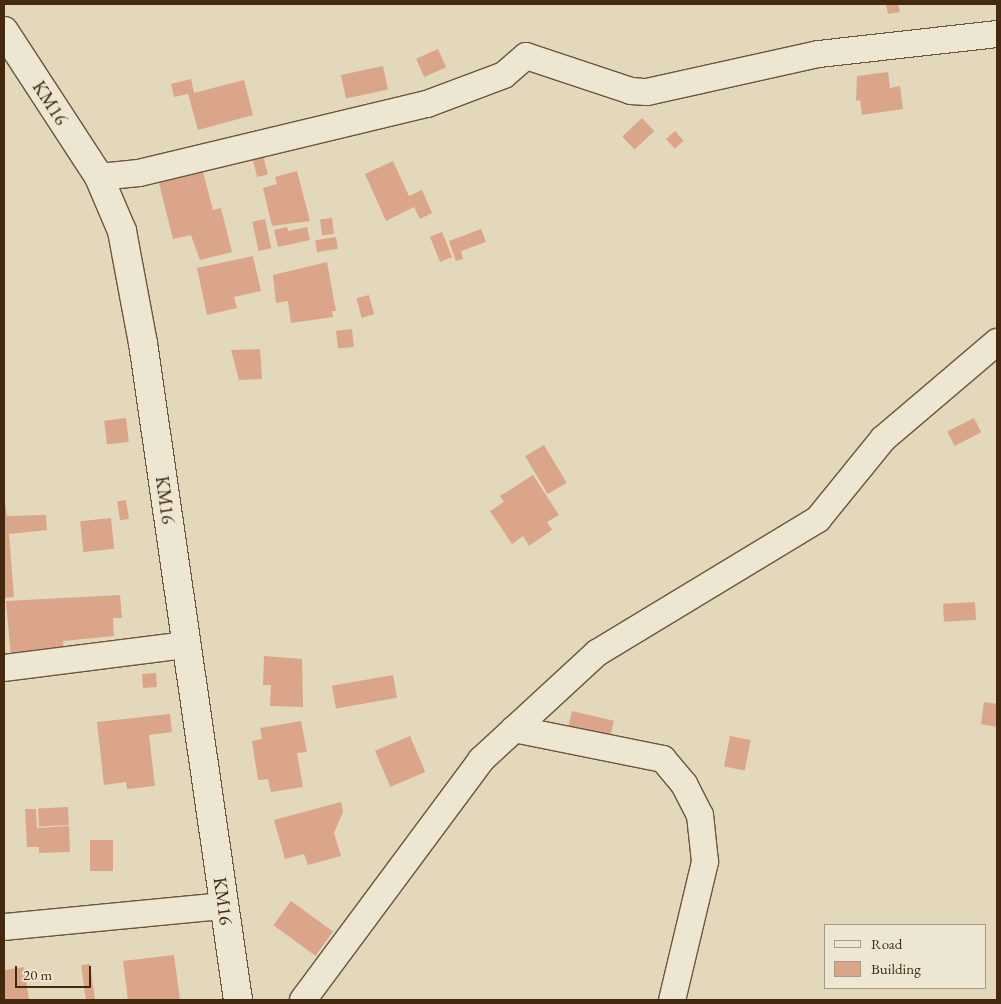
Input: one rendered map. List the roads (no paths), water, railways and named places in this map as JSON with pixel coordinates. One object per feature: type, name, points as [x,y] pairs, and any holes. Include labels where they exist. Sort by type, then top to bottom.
[{"type":"street","name":"KM16","points":[[4,31],[99,177],[122,231],[134,291],[238,1000]]},
{"type":"street","points":[[99,177],[140,173],[427,104],[504,75],[526,56],[631,91],[647,92],[819,54],[997,34]]},
{"type":"street","points":[[315,998],[481,760],[597,654],[818,518],[883,438],[997,342]]},
{"type":"street","points":[[4,668],[186,645]]},
{"type":"street","points":[[514,729],[663,759],[684,784],[700,815],[705,862],[672,1000]]},
{"type":"street","points":[[4,927],[224,906]]}]
